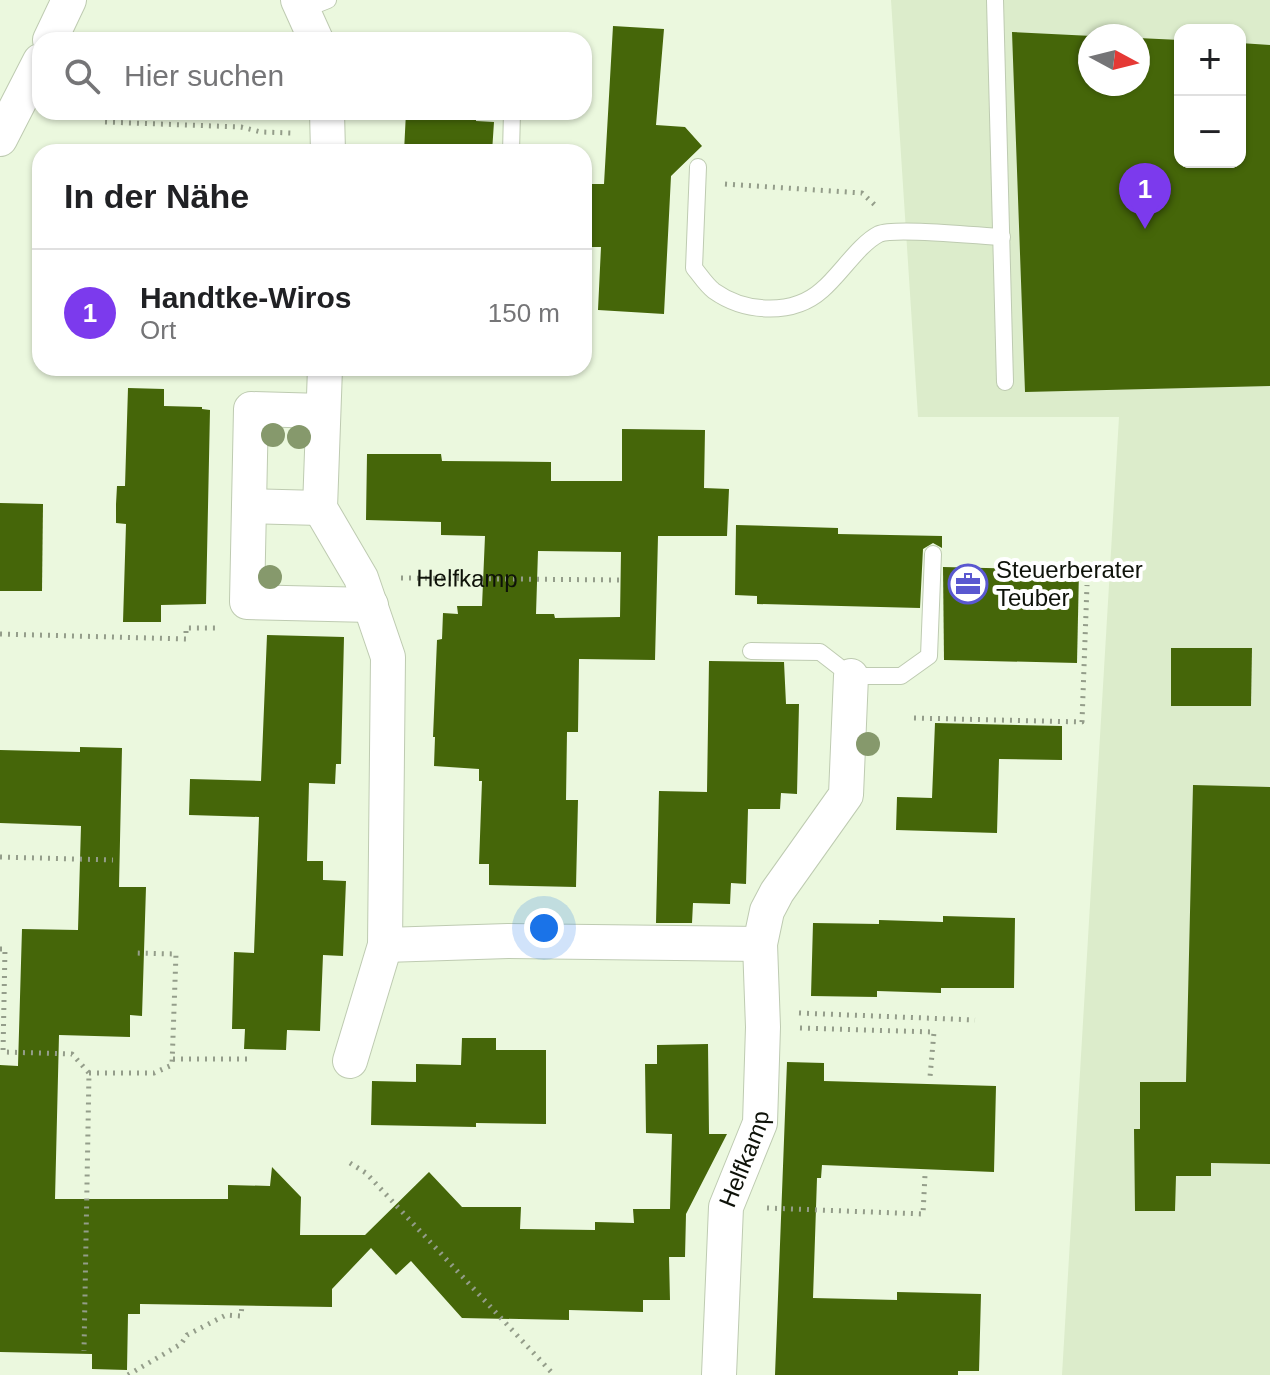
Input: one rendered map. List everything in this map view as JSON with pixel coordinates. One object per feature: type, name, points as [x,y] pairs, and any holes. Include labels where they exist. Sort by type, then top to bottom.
[{"type":"street","points":[[54,32],[69,0]]},
{"type":"street","points":[[0,139],[32,77]]},
{"type":"street","points":[[325,376],[320,508],[366,591],[388,657],[385,945],[350,1061]]},
{"type":"street","points":[[323,411],[251,409],[247,602],[366,591]]},
{"type":"street","points":[[249,506],[320,508]]},
{"type":"street","name":"Helfkamp","points":[[719,1375],[726,1207],[760,1123],[760,944],[767,911],[777,892],[846,795],[851,676]]},
{"type":"street","points":[[385,945],[508,941],[760,944]]},
{"type":"lane","points":[[995,0],[1005,382]]},
{"type":"lane","points":[[511,144],[512,120]]},
{"type":"lane","points":[[698,175],[694,268],[714,291],[748,306],[791,308],[807,302],[881,233],[1002,237]]},
{"type":"lane","points":[[751,651],[820,652],[851,676],[901,676],[929,656],[933,554]]},
{"type":"path","points":[[105,122],[328,133]]},
{"type":"path","points":[[698,175],[862,193],[873,201],[891,232]]},
{"type":"path","name":"Helfkamp","points":[[366,591],[620,580]]},
{"type":"path","points":[[914,718],[1082,722],[1087,585]]},
{"type":"path","points":[[0,634],[186,639],[186,628],[242,629],[247,602]]},
{"type":"path","points":[[0,857],[113,860]]},
{"type":"path","points":[[0,949],[5,949],[3,1052],[72,1054],[89,1073],[84,1351]]},
{"type":"path","points":[[89,1073],[154,1073],[172,1065],[176,954],[133,953]]},
{"type":"path","points":[[762,1019],[975,1020]]},
{"type":"path","points":[[762,1019],[934,1032],[930,1077]]},
{"type":"path","points":[[173,1059],[252,1059]]},
{"type":"path","points":[[350,1163],[366,1173],[554,1375]]},
{"type":"path","points":[[726,1207],[923,1214],[925,1175]]},
{"type":"path","points":[[128,1375],[181,1344],[187,1335],[226,1315],[241,1316],[242,1305]]},
{"type":"shaded area","points":[[891,0],[1270,0],[1270,1375],[1062,1375],[1119,417],[918,417]]},
{"type":"building","points":[[613,26],[664,29],[656,125],[685,127],[702,146],[671,176],[664,314],[598,310],[601,247],[592,247],[592,184],[604,184]]},
{"type":"building","points":[[1012,32],[1078,35],[1078,96],[1150,96],[1150,39],[1174,40],[1174,168],[1246,168],[1246,43],[1270,45],[1270,386],[1025,392]]},
{"type":"building","points":[[406,120],[494,122],[493,144],[404,144]]},
{"type":"building","points":[[128,388],[164,389],[164,406],[210,410],[206,604],[161,605],[161,622],[123,622],[126,524],[116,523],[116,504],[117,486],[125,486]]},
{"type":"building","points":[[622,429],[705,430],[704,488],[729,489],[727,536],[658,536],[655,660],[579,659],[578,732],[567,732],[566,800],[578,800],[576,887],[489,885],[489,864],[479,864],[482,781],[479,781],[479,769],[434,766],[433,737],[437,640],[442,639],[443,613],[458,614],[457,606],[482,606],[485,536],[441,535],[441,522],[366,520],[367,454],[441,454],[442,461],[551,462],[551,481],[622,481]],"holes":[[[538,551],[621,552],[620,617],[555,618],[554,614],[536,614]]]},
{"type":"building","points":[[0,503],[43,504],[42,591],[0,591]]},
{"type":"building","points":[[736,525],[838,528],[838,534],[942,536],[942,548],[933,543],[923,549],[920,608],[757,604],[757,596],[735,595]]},
{"type":"building","points":[[943,567],[1079,570],[1077,663],[944,660]]},
{"type":"building","points":[[267,635],[344,637],[341,764],[336,764],[335,784],[309,783],[307,861],[323,861],[323,880],[346,881],[343,956],[323,955],[320,1031],[287,1030],[286,1050],[244,1049],[245,1029],[232,1029],[234,952],[254,953],[259,817],[189,815],[190,779],[261,781]]},
{"type":"building","points":[[1171,648],[1252,648],[1251,706],[1171,706]]},
{"type":"building","points":[[709,661],[784,662],[786,704],[799,704],[797,794],[781,793],[780,809],[748,809],[746,884],[731,883],[730,904],[693,903],[692,923],[656,923],[659,791],[707,792]]},
{"type":"building","points":[[935,723],[1062,726],[1062,760],[999,759],[997,833],[896,830],[897,797],[932,798]]},
{"type":"building","points":[[80,747],[122,748],[119,887],[146,887],[142,1016],[130,1015],[130,1037],[59,1035],[55,1199],[228,1199],[228,1185],[270,1186],[272,1167],[301,1197],[300,1235],[365,1235],[429,1172],[462,1207],[521,1207],[520,1229],[595,1230],[595,1222],[634,1223],[633,1209],[670,1209],[672,1134],[646,1133],[645,1064],[657,1064],[657,1045],[708,1044],[709,1134],[727,1134],[686,1214],[685,1257],[669,1257],[670,1300],[643,1300],[643,1312],[569,1310],[569,1320],[462,1318],[411,1261],[396,1275],[371,1248],[332,1289],[332,1307],[140,1304],[140,1314],[128,1314],[127,1370],[92,1369],[92,1354],[0,1352],[0,1065],[18,1066],[22,929],[78,930],[81,826],[0,823],[0,750],[80,752]]},
{"type":"building","points":[[1193,785],[1270,787],[1270,1164],[1211,1163],[1211,1176],[1176,1176],[1175,1211],[1135,1211],[1134,1129],[1140,1129],[1140,1082],[1186,1082]]},
{"type":"building","points":[[943,916],[1015,918],[1014,988],[941,988],[941,993],[877,991],[877,997],[811,996],[813,923],[879,924],[879,920],[943,922]]},
{"type":"building","points":[[462,1038],[496,1038],[496,1050],[546,1050],[546,1124],[476,1123],[476,1127],[371,1125],[372,1081],[416,1082],[416,1064],[461,1065]]},
{"type":"building","points":[[787,1062],[824,1063],[824,1081],[996,1086],[994,1172],[822,1165],[821,1178],[817,1178],[813,1298],[897,1300],[897,1292],[981,1294],[979,1371],[958,1371],[958,1375],[775,1375]]},
{"type":"place","name":"Handtke-Wiros","points":[[1145,229]]},
{"type":"place","name":"Steuerberater Teuber","points":[[968,584]]}]
